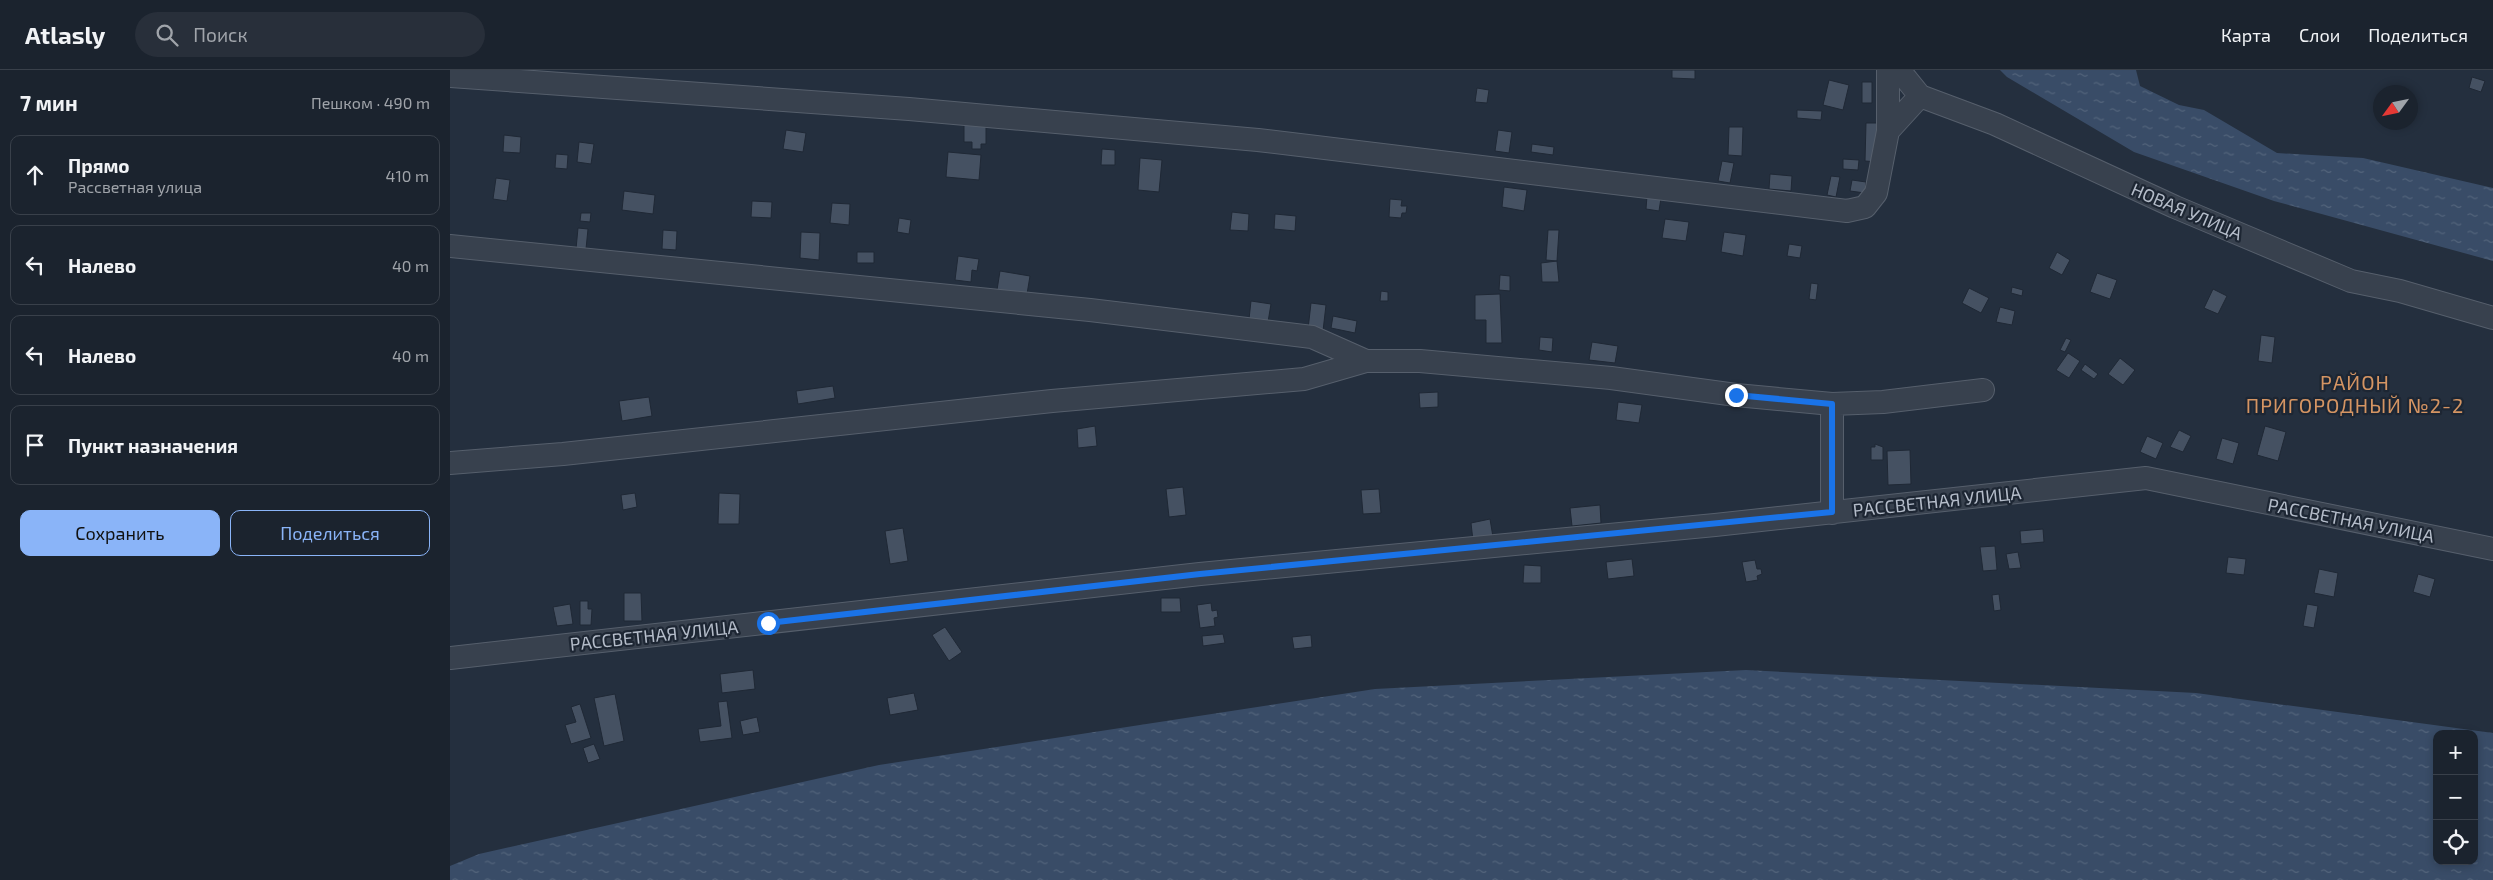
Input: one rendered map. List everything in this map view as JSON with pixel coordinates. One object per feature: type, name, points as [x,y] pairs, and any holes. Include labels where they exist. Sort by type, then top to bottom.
[{"type":"street","points":[[450,76],[909,109],[1258,140],[1848,211],[1865,207],[1876,193],[1888,131],[1888,70]]},
{"type":"street","points":[[1888,131],[1920,96],[1899,70]]},
{"type":"street","name":"НОВАЯ УЛИЦА","points":[[1920,96],[1995,124],[2175,207],[2351,281],[2409,294],[2493,318]]},
{"type":"street","points":[[450,246],[1090,310],[1312,337],[1366,361]]},
{"type":"street","points":[[450,463],[563,454],[1052,401],[1304,379],[1366,361],[1420,361],[1601,377],[1736,395],[1832,404],[1883,402],[1983,390]]},
{"type":"street","points":[[1832,404],[1832,512]]},
{"type":"street","name":"РАССВЕТНАЯ УЛИЦА","points":[[450,658],[1200,574],[1832,512],[2146,478],[2493,549]]},
{"type":"water","points":[[2000,70],[2136,70],[2140,86],[2179,105],[2204,110],[2277,153],[2363,158],[2493,188],[2493,261],[2274,201],[2134,152],[2007,77]]},
{"type":"water","points":[[1746,670],[2196,693],[2471,730],[2433,730],[2433,865],[2478,865],[2478,731],[2493,733],[2493,880],[450,880],[450,866],[479,854],[879,765],[1375,689]]},
{"type":"building","points":[[1672,70],[1695,70],[1695,79],[1672,78]]},
{"type":"building","points":[[2472,77],[2485,81],[2481,92],[2469,88]]},
{"type":"building","points":[[1829,80],[1849,85],[1843,110],[1823,105]]},
{"type":"building","points":[[1862,82],[1872,82],[1872,103],[1862,103]]},
{"type":"building","points":[[1477,88],[1489,90],[1487,103],[1475,102]]},
{"type":"building","points":[[1797,110],[1822,111],[1821,120],[1797,118]]},
{"type":"building","points":[[1866,123],[1879,123],[1878,162],[1865,161]]},
{"type":"building","points":[[964,125],[986,125],[986,144],[981,144],[981,149],[972,149],[972,142],[964,142]]},
{"type":"building","points":[[1729,127],[1743,127],[1742,156],[1728,155]]},
{"type":"building","points":[[786,130],[806,133],[803,152],[783,149]]},
{"type":"building","points":[[1498,130],[1512,132],[1509,153],[1495,151]]},
{"type":"building","points":[[504,135],[521,137],[520,153],[503,152]]},
{"type":"building","points":[[579,142],[594,144],[591,164],[577,162]]},
{"type":"building","points":[[1532,144],[1554,147],[1553,155],[1531,152]]},
{"type":"building","points":[[1102,149],[1115,150],[1115,165],[1101,165]]},
{"type":"building","points":[[948,152],[981,155],[979,180],[946,177]]},
{"type":"building","points":[[556,154],[568,155],[567,169],[555,168]]},
{"type":"building","points":[[1140,158],[1162,160],[1159,192],[1138,190]]},
{"type":"building","points":[[1843,159],[1859,160],[1858,170],[1843,169]]},
{"type":"building","points":[[1722,161],[1734,163],[1730,183],[1718,181]]},
{"type":"building","points":[[1770,174],[1792,176],[1791,191],[1769,189]]},
{"type":"building","points":[[1831,176],[1840,177],[1836,197],[1827,195]]},
{"type":"building","points":[[496,178],[510,180],[507,201],[493,199]]},
{"type":"building","points":[[1852,180],[1866,182],[1865,193],[1850,191]]},
{"type":"building","points":[[1504,187],[1527,190],[1524,211],[1502,207]]},
{"type":"building","points":[[624,191],[655,195],[653,214],[622,210]]},
{"type":"building","points":[[1647,196],[1661,198],[1659,211],[1646,209]]},
{"type":"building","points":[[1390,199],[1402,200],[1401,206],[1407,206],[1406,213],[1402,213],[1401,218],[1389,217]]},
{"type":"building","points":[[752,201],[772,202],[771,218],[751,217]]},
{"type":"building","points":[[832,203],[850,204],[849,225],[830,223]]},
{"type":"building","points":[[1232,212],[1249,214],[1248,231],[1230,230]]},
{"type":"building","points":[[581,213],[591,213],[590,222],[580,221]]},
{"type":"building","points":[[1275,214],[1296,216],[1295,231],[1274,229]]},
{"type":"building","points":[[899,218],[911,220],[909,234],[897,232]]},
{"type":"building","points":[[1665,219],[1689,222],[1686,241],[1662,238]]},
{"type":"building","points":[[578,228],[588,229],[586,249],[576,249]]},
{"type":"building","points":[[663,230],[677,231],[676,250],[662,249]]},
{"type":"building","points":[[1548,230],[1559,230],[1557,261],[1546,260]]},
{"type":"building","points":[[801,232],[820,233],[819,260],[800,258]]},
{"type":"building","points":[[1724,232],[1746,235],[1743,256],[1721,252]]},
{"type":"building","points":[[1789,244],[1802,246],[1800,258],[1787,256]]},
{"type":"building","points":[[857,252],[874,252],[874,263],[857,263]]},
{"type":"building","points":[[2057,252],[2070,260],[2062,275],[2049,268]]},
{"type":"building","points":[[958,256],[979,259],[977,271],[972,270],[971,282],[955,280]]},
{"type":"building","points":[[1557,261],[1559,282],[1542,282],[1541,263]]},
{"type":"building","points":[[1000,271],[1030,276],[1027,294],[997,290]]},
{"type":"building","points":[[2097,273],[2117,280],[2110,299],[2090,292]]},
{"type":"building","points":[[1500,275],[1510,276],[1510,291],[1499,290]]},
{"type":"building","points":[[1811,283],[1818,284],[1816,300],[1809,299]]},
{"type":"building","points":[[2012,287],[2023,290],[2022,296],[2011,293]]},
{"type":"building","points":[[1969,288],[1989,298],[1981,313],[1962,303]]},
{"type":"building","points":[[2213,289],[2227,296],[2218,314],[2204,308]]},
{"type":"building","points":[[1381,291],[1388,292],[1388,301],[1380,301]]},
{"type":"building","points":[[1500,294],[1502,343],[1486,343],[1486,320],[1475,320],[1475,295]]},
{"type":"building","points":[[1251,301],[1271,304],[1268,322],[1249,319]]},
{"type":"building","points":[[1311,303],[1326,305],[1323,331],[1308,329]]},
{"type":"building","points":[[2000,307],[2015,311],[2012,325],[1996,322]]},
{"type":"building","points":[[1333,316],[1357,321],[1355,333],[1331,328]]},
{"type":"building","points":[[2261,335],[2275,337],[2272,363],[2258,361]]},
{"type":"building","points":[[1540,337],[1553,338],[1552,352],[1539,350]]},
{"type":"building","points":[[2066,338],[2071,340],[2065,352],[2060,350]]},
{"type":"building","points":[[1592,342],[1618,346],[1615,363],[1589,360]]},
{"type":"building","points":[[2068,353],[2080,361],[2069,378],[2056,370]]},
{"type":"building","points":[[2120,358],[2135,370],[2123,385],[2108,374]]},
{"type":"building","points":[[2085,364],[2098,374],[2094,379],[2081,370]]},
{"type":"building","points":[[833,386],[835,398],[798,404],[796,391]]},
{"type":"building","points":[[1438,392],[1438,407],[1420,408],[1419,393]]},
{"type":"building","points":[[649,397],[652,416],[622,421],[619,401]]},
{"type":"building","points":[[1618,402],[1642,405],[1639,423],[1616,420]]},
{"type":"building","points":[[1095,426],[1097,446],[1078,448],[1077,429]]},
{"type":"building","points":[[2265,426],[2286,432],[2278,461],[2257,455]]},
{"type":"building","points":[[2179,430],[2191,436],[2183,452],[2170,447]]},
{"type":"building","points":[[2147,436],[2163,443],[2156,459],[2140,452]]},
{"type":"building","points":[[2222,438],[2239,443],[2233,464],[2216,459]]},
{"type":"building","points":[[1875,444],[1883,447],[1883,460],[1871,460],[1871,447],[1875,447]]},
{"type":"building","points":[[1910,450],[1911,484],[1888,485],[1887,451]]},
{"type":"building","points":[[1183,487],[1186,515],[1169,517],[1166,489]]},
{"type":"building","points":[[1379,489],[1381,513],[1363,514],[1361,490]]},
{"type":"building","points":[[635,493],[637,507],[623,510],[621,495]]},
{"type":"building","points":[[719,493],[740,494],[739,524],[718,524]]},
{"type":"building","points":[[1600,505],[1601,523],[1572,526],[1570,508]]},
{"type":"building","points":[[1490,519],[1493,537],[1473,541],[1471,523]]},
{"type":"building","points":[[903,528],[908,561],[890,564],[885,531]]},
{"type":"building","points":[[2043,529],[2044,542],[2021,544],[2020,531]]},
{"type":"building","points":[[1995,546],[1997,570],[1983,571],[1980,547]]},
{"type":"building","points":[[2018,552],[2021,568],[2009,569],[2006,554]]},
{"type":"building","points":[[2228,557],[2246,559],[2244,575],[2226,573]]},
{"type":"building","points":[[1632,559],[1634,576],[1608,579],[1606,562]]},
{"type":"building","points":[[1755,560],[1757,569],[1761,569],[1762,574],[1757,576],[1758,580],[1746,582],[1742,562]]},
{"type":"building","points":[[1524,565],[1541,566],[1541,583],[1523,583]]},
{"type":"building","points":[[2319,569],[2338,573],[2334,597],[2314,593]]},
{"type":"building","points":[[2418,574],[2435,579],[2430,597],[2413,592]]},
{"type":"building","points":[[624,593],[641,593],[642,621],[624,621]]},
{"type":"building","points":[[1999,594],[2001,610],[1994,611],[1992,595]]},
{"type":"building","points":[[1161,598],[1180,598],[1181,612],[1161,612]]},
{"type":"building","points":[[580,601],[588,601],[588,609],[592,609],[591,625],[580,625]]},
{"type":"building","points":[[1211,603],[1212,611],[1217,610],[1218,617],[1214,618],[1215,626],[1200,628],[1197,605]]},
{"type":"building","points":[[570,604],[573,624],[557,626],[553,607]]},
{"type":"building","points":[[2307,604],[2318,606],[2314,628],[2303,626]]},
{"type":"building","points":[[945,627],[962,652],[949,661],[932,635]]},
{"type":"building","points":[[1223,634],[1225,643],[1203,646],[1202,636]]},
{"type":"building","points":[[1311,635],[1312,647],[1294,649],[1292,637]]},
{"type":"building","points":[[753,670],[755,689],[722,693],[720,674]]},
{"type":"building","points":[[914,693],[918,710],[890,715],[887,698]]},
{"type":"building","points":[[615,694],[624,741],[604,746],[594,698]]},
{"type":"building","points":[[727,701],[732,738],[700,742],[698,729],[721,726],[718,702]]},
{"type":"building","points":[[580,704],[591,738],[571,744],[565,725],[576,722],[571,707]]},
{"type":"building","points":[[757,717],[760,732],[743,735],[740,721]]},
{"type":"building","points":[[594,744],[600,759],[588,763],[583,748]]},
{"type":"district","name":"РАЙОН ПРИГОРОДНЫЙ №2-2","points":[[2355,394]]},
{"type":"route","points":[[768,623],[1200,574],[1716,525],[1832,512],[1832,404],[1736,395]]}]
